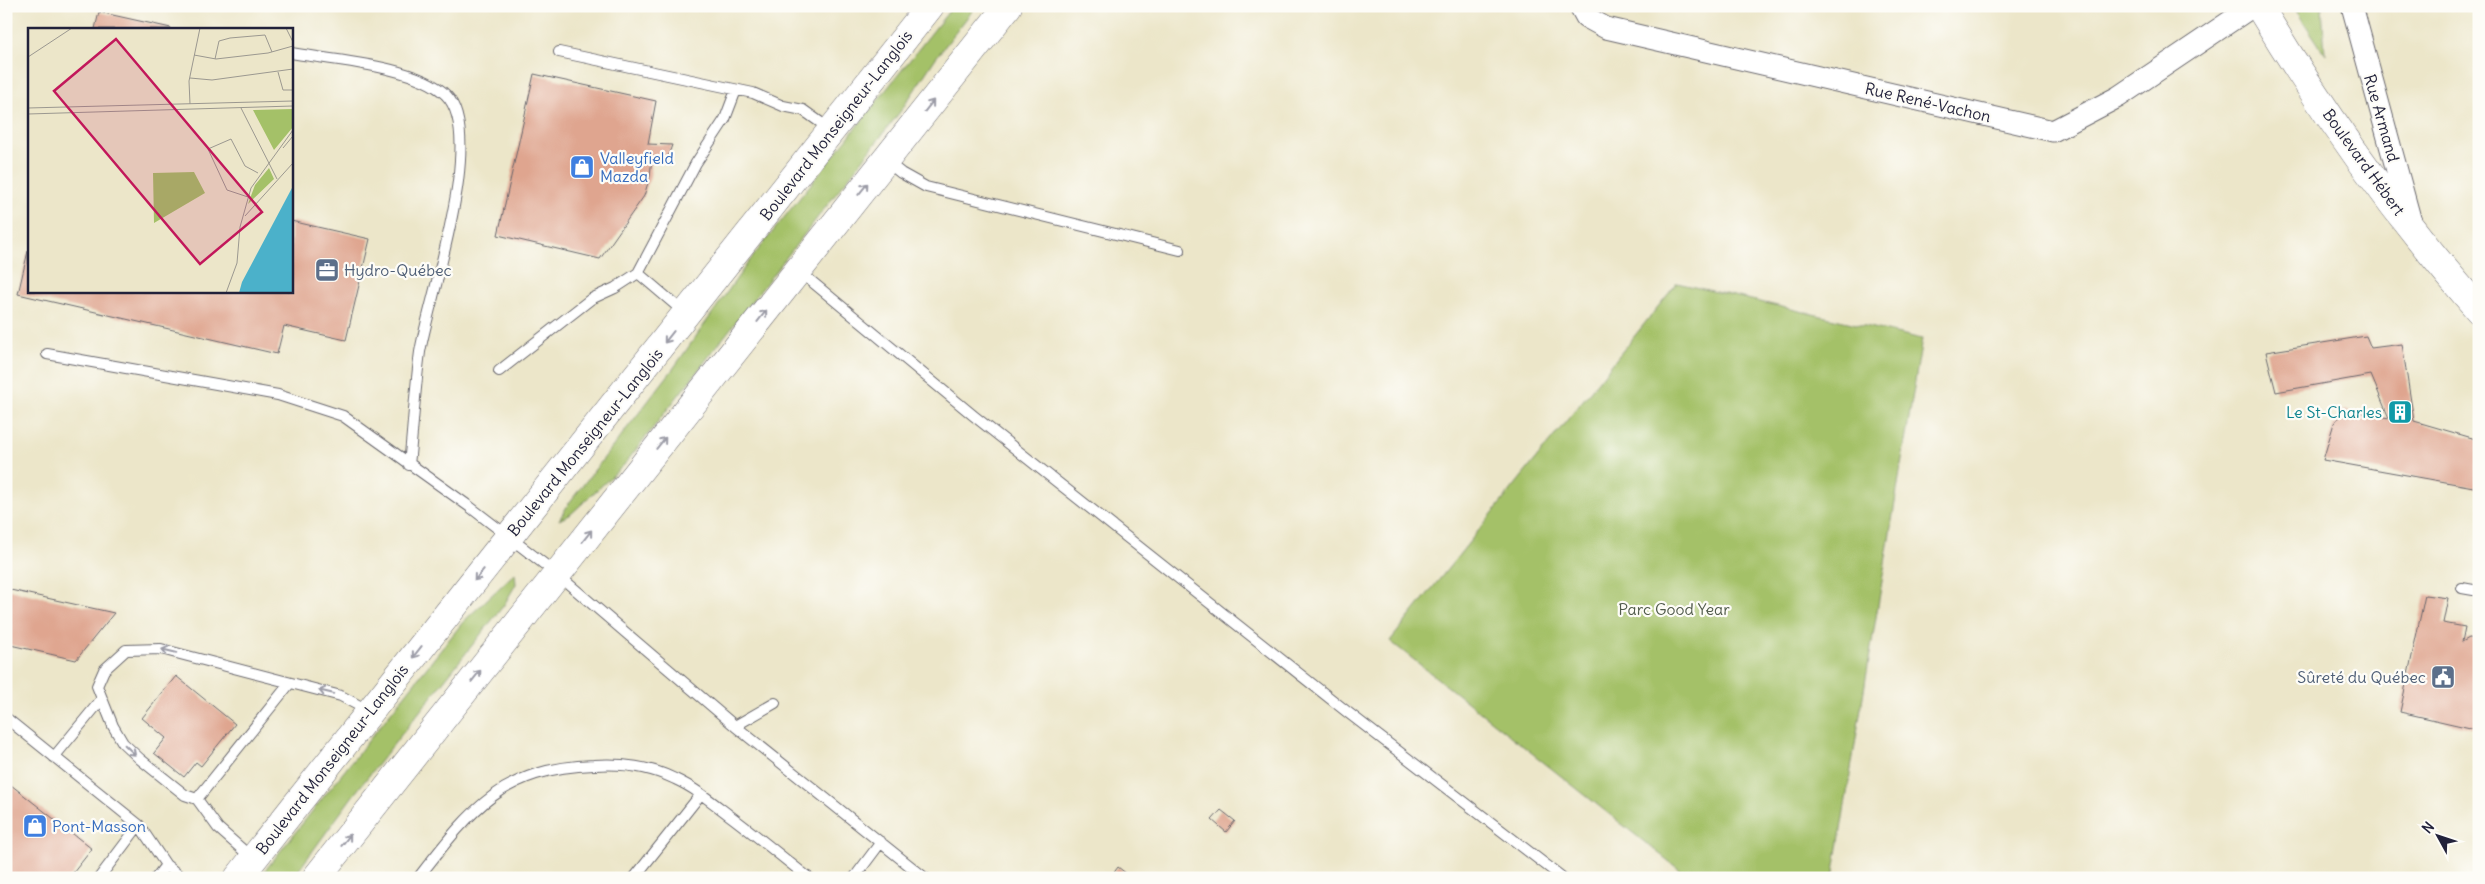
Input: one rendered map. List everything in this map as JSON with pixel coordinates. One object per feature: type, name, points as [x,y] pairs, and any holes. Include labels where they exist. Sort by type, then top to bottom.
[{"type":"main road","name":"Boulevard Monseigneur-Langlois","points":[[246,868],[930,6]]},
{"type":"main road","points":[[316,878],[1008,6]]},
{"type":"main road","name":"Boulevard Hébert","points":[[2259,6],[2302,77],[2413,230],[2479,310]]},
{"type":"street","name":"Rue René-Vachon","points":[[1580,6],[1586,17],[1606,28],[2053,131],[2118,97],[2253,6]]},
{"type":"street","name":"Rue Armand","points":[[2352,6],[2413,230]]},
{"type":"lane","points":[[559,52],[753,93],[783,106],[803,110],[832,131]]},
{"type":"lane","points":[[292,53],[404,73],[432,83],[448,96],[458,116],[461,148],[458,184],[421,351],[409,464]]},
{"type":"lane","points":[[499,371],[592,299],[616,288],[638,272],[696,163],[725,119],[736,90]]},
{"type":"lane","points":[[886,161],[901,173],[926,187],[1180,250]]},
{"type":"lane","points":[[798,270],[974,416],[1346,711],[1563,878]]},
{"type":"lane","points":[[638,272],[687,314]]},
{"type":"lane","points":[[48,354],[278,395],[343,416],[557,574],[735,726],[925,878]]},
{"type":"lane","points":[[2462,588],[2479,591]]},
{"type":"lane","points":[[246,868],[198,799],[185,795],[123,743],[101,700],[97,686],[104,670],[126,650],[161,649],[341,696],[370,712]]},
{"type":"lane","points":[[198,799],[290,683]]},
{"type":"lane","points":[[54,757],[101,700]]},
{"type":"lane","points":[[735,726],[775,703]]},
{"type":"lane","points":[[6,718],[139,825],[166,865],[182,878]]},
{"type":"lane","points":[[418,878],[473,812],[508,784],[530,776],[580,765],[631,766],[675,779],[701,794],[809,878]]},
{"type":"lane","points":[[634,878],[701,794]]},
{"type":"lane","points":[[99,878],[139,825]]},
{"type":"lane","points":[[854,878],[881,842]]},
{"type":"lane","points":[[156,878],[166,865]]},
{"type":"green space","points":[[953,6],[976,6],[935,59],[900,112],[624,465],[571,514],[559,520],[569,503],[673,369],[747,264]]},
{"type":"green space","points":[[2293,6],[2322,6],[2325,54]]},
{"type":"green space","name":"Parc Good Year","points":[[1677,283],[1922,339],[1833,878],[1690,878],[1390,641]]},
{"type":"green space","points":[[515,573],[516,584],[504,605],[352,797],[293,878],[259,878],[463,622]]},
{"type":"building","points":[[99,12],[171,28],[95,28]]},
{"type":"building","name":"Valleyfield Mazda","points":[[534,74],[656,101],[648,144],[672,145],[667,159],[652,157],[650,176],[644,196],[600,259],[498,235]]},
{"type":"building","name":"Hydro-Québec","points":[[292,221],[370,239],[346,340],[284,326],[277,354],[18,294],[28,251],[28,292],[292,292]]},
{"type":"building","name":"Le St-Charles","points":[[2366,336],[2371,348],[2402,344],[2414,421],[2479,440],[2479,488],[2323,460],[2334,423],[2345,410],[2389,418],[2371,375],[2276,392],[2266,352]]},
{"type":"building","points":[[6,589],[114,613],[76,660],[6,644]]},
{"type":"building","name":"Sûreté du Québec","points":[[2425,595],[2448,598],[2443,623],[2465,627],[2462,642],[2469,638],[2479,639],[2479,730],[2400,712]]},
{"type":"building","points":[[176,676],[235,724],[201,766],[196,762],[184,777],[154,753],[166,738],[142,718]]},
{"type":"building","name":"Pont-Masson","points":[[6,781],[92,849],[69,878],[6,878]]},
{"type":"building","points":[[1221,810],[1235,821],[1226,832],[1212,820]]},
{"type":"building","points":[[1118,867],[1132,878],[1110,878]]},
{"type":"place","name":"Valleyfield Mazda","points":[[582,167]]},
{"type":"place","name":"Hydro-Québec","points":[[327,270]]},
{"type":"place","name":"Le St-Charles","points":[[2400,412]]},
{"type":"place","name":"Sûreté du Québec","points":[[2443,677]]},
{"type":"place","name":"Pont-Masson","points":[[35,826]]}]
